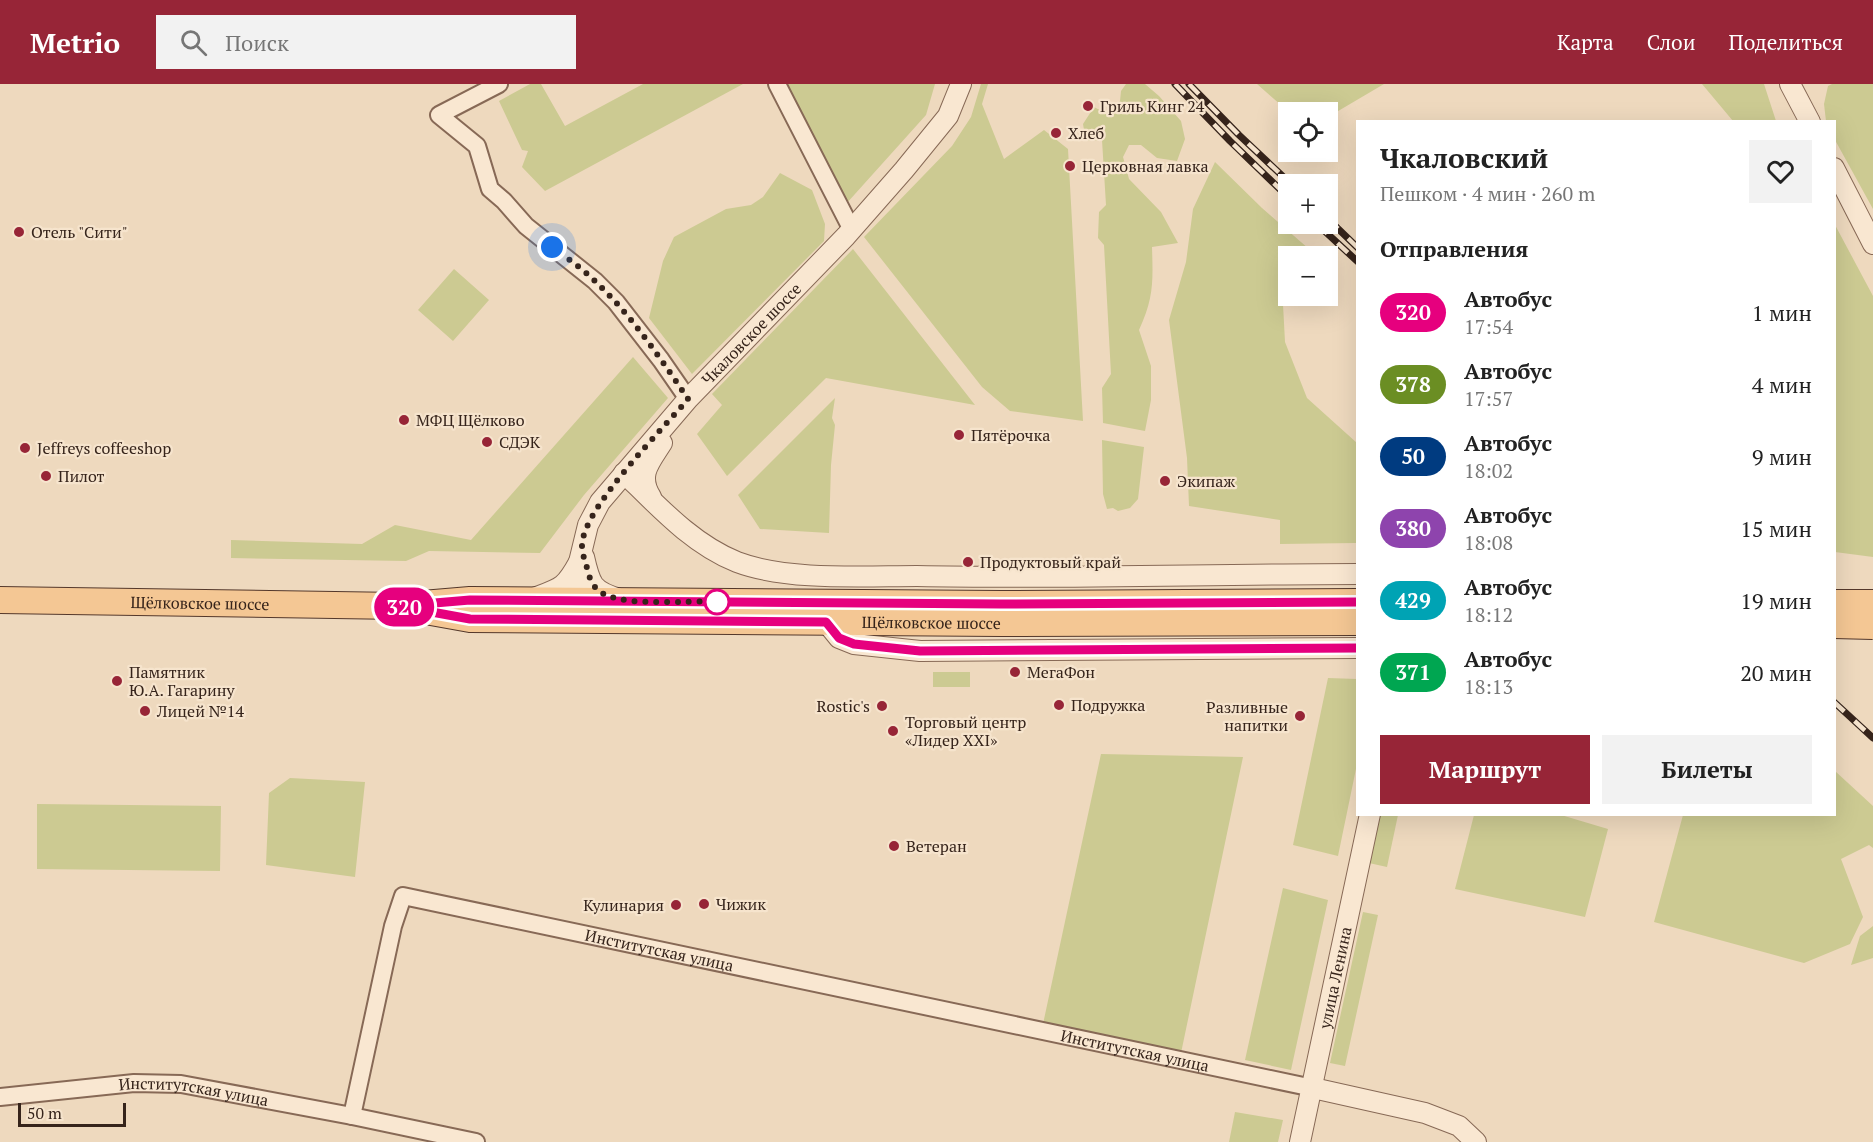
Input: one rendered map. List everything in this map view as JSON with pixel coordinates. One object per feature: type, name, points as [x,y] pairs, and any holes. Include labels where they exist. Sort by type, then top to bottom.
[{"type":"main road","name":"Щёлковское шоссе","points":[[0,600],[399,606],[470,600],[529,600],[583,610],[625,601],[1000,604],[1301,611],[1356,622]]},
{"type":"main road","name":"Щёлковское шоссе","points":[[399,606],[470,619],[583,610],[826,622],[1012,623],[1301,611],[1356,602]]},
{"type":"main road","points":[[1836,603],[1873,603]]},
{"type":"main road","points":[[1836,625],[1873,626]]},
{"type":"street","points":[[499,84],[439,116],[477,146],[490,189],[526,226],[595,280],[616,302],[688,399],[648,465],[644,476],[647,495]]},
{"type":"street","points":[[777,84],[852,230]]},
{"type":"street","name":"Чкаловское шоссе","points":[[583,610],[580,554],[588,525],[600,502],[688,399],[852,230],[948,117],[961,84]]},
{"type":"street","points":[[1790,84],[1809,120]]},
{"type":"street","points":[[1836,172],[1873,244]]},
{"type":"street","points":[[624,473],[687,532],[717,552],[753,567],[794,574],[1009,578],[1356,574]]},
{"type":"street","points":[[600,502],[614,494],[647,495]]},
{"type":"street","points":[[529,600],[558,589],[568,581],[580,554]]},
{"type":"street","points":[[580,554],[594,586],[602,594],[625,601]]},
{"type":"street","points":[[1836,590],[1873,635]]},
{"type":"street","points":[[826,622],[839,638],[854,644],[920,651],[1356,648]]},
{"type":"street","name":"улица Ленина","points":[[1300,1142],[1370,816]]},
{"type":"street","name":"Институтская улица","points":[[0,1097],[134,1083],[181,1084],[352,1116],[393,926],[403,896],[1425,1113],[1459,1126],[1476,1142]]},
{"type":"street","points":[[352,1116],[476,1142]]},
{"type":"shaded area","points":[[530,84],[541,84],[565,126],[643,84],[743,84],[545,191],[522,167],[528,151],[522,150],[499,101]]},
{"type":"shaded area","points":[[786,84],[935,84],[926,115],[846,204]]},
{"type":"shaded area","points":[[981,84],[988,84],[982,104],[1004,159],[1044,130],[1068,149],[1083,421],[1010,411],[982,387],[864,237],[952,146],[971,117]]},
{"type":"shaded area","points":[[1126,84],[1145,84],[1159,96],[1181,121],[1185,139],[1177,161],[1157,158],[1141,145],[1129,145],[1123,157],[1129,179],[1161,212],[1178,243],[1152,247],[1152,289],[1148,308],[1139,330],[1151,366],[1151,400],[1145,431],[1103,423],[1102,388],[1111,374],[1104,245],[1098,238],[1099,212],[1106,205],[1102,140],[1086,141],[1083,124],[1094,107],[1111,116]]},
{"type":"shaded area","points":[[1257,84],[1384,84],[1338,111],[1338,102],[1278,102]]},
{"type":"shaded area","points":[[1702,84],[1764,84],[1776,120],[1732,120]]},
{"type":"shaded area","points":[[1832,84],[1873,84],[1873,209],[1836,142],[1836,120],[1826,120],[1824,104],[1828,86]]},
{"type":"shaded area","points":[[1215,162],[1278,222],[1278,234],[1292,234],[1306,246],[1278,246],[1278,306],[1283,306],[1285,342],[1307,398],[1356,442],[1356,543],[1280,544],[1280,520],[1189,506],[1187,458],[1169,320],[1186,262],[1193,209]]},
{"type":"shaded area","points":[[780,173],[812,190],[825,224],[824,241],[692,374],[649,318],[663,261],[674,237],[726,209],[751,205],[763,197]]},
{"type":"shaded area","points":[[1836,227],[1873,296],[1873,557],[1836,552]]},
{"type":"shaded area","points":[[853,249],[975,405],[826,378],[727,476],[697,434],[722,405],[712,394]]},
{"type":"shaded area","points":[[454,269],[489,300],[453,341],[418,310]]},
{"type":"shaded area","points":[[633,357],[668,398],[584,495],[540,553],[429,551],[406,561],[231,558],[231,540],[362,544],[395,525],[471,540]]},
{"type":"shaded area","points":[[835,398],[832,418],[835,425],[829,533],[760,529],[738,495]]},
{"type":"shaded area","points":[[1102,440],[1144,447],[1138,499],[1130,508],[1118,511],[1113,508],[1107,509],[1103,494]]},
{"type":"shaded area","points":[[933,672],[970,672],[970,687],[933,687]]},
{"type":"shaded area","points":[[1328,678],[1356,679],[1356,769],[1338,856],[1293,845]]},
{"type":"shaded area","points":[[1101,754],[1243,757],[1181,1053],[1043,1024]]},
{"type":"shaded area","points":[[1836,772],[1873,806],[1873,848],[1869,845],[1841,859],[1863,917],[1850,944],[1804,963],[1654,922],[1683,816],[1836,816]]},
{"type":"shaded area","points":[[290,778],[365,782],[355,877],[266,865],[269,793]]},
{"type":"shaded area","points":[[37,804],[221,806],[220,871],[37,869]]},
{"type":"shaded area","points":[[1380,816],[1398,816],[1387,867],[1369,863]]},
{"type":"shaded area","points":[[1474,816],[1564,816],[1608,829],[1585,917],[1455,889]]},
{"type":"shaded area","points":[[1283,888],[1328,900],[1291,1070],[1245,1060]]},
{"type":"shaded area","points":[[1363,912],[1378,915],[1345,1066],[1330,1063]]},
{"type":"shaded area","points":[[1873,926],[1873,958],[1851,965],[1860,936]]},
{"type":"shaded area","points":[[1235,1112],[1283,1120],[1278,1142],[1229,1142]]},
{"type":"railway","points":[[1175,84],[1278,187]]},
{"type":"railway","points":[[1189,84],[1280,174]]},
{"type":"railway","points":[[1338,229],[1356,246]]},
{"type":"railway","points":[[1328,234],[1356,260]]},
{"type":"railway","points":[[1836,704],[1873,738]]},
{"type":"bus line","name":"320","points":[[1356,602],[1000,604],[470,600],[399,606],[470,619],[826,622],[839,638],[854,644],[920,651],[1356,648]]},
{"type":"place","name":"Гриль Кинг 24","points":[[1088,106]]},
{"type":"place","name":"Хлеб","points":[[1056,133]]},
{"type":"place","name":"Церковная лавка","points":[[1070,166]]},
{"type":"place","name":"Отель \"Сити\"","points":[[19,232]]},
{"type":"place","name":"МФЦ Щёлково","points":[[404,420]]},
{"type":"place","name":"Пятёрочка","points":[[959,435]]},
{"type":"place","name":"СДЭК","points":[[487,442]]},
{"type":"place","name":"Jeffreys coffeeshop","points":[[25,448]]},
{"type":"place","name":"Пилот","points":[[46,476]]},
{"type":"place","name":"Экипаж","points":[[1165,481]]},
{"type":"place","name":"Продуктовый край","points":[[968,562]]},
{"type":"place","name":"МегаФон","points":[[1015,672]]},
{"type":"place","name":"Памятник Ю.А. Гагарину","points":[[117,681]]},
{"type":"place","name":"Подружка","points":[[1059,705]]},
{"type":"place","name":"Rostic's","points":[[882,706]]},
{"type":"place","name":"Лицей №14","points":[[145,711]]},
{"type":"place","name":"Разливные напитки","points":[[1300,716]]},
{"type":"place","name":"Торговый центр «Лидер XXI»","points":[[893,731]]},
{"type":"place","name":"Ветеран","points":[[894,846]]},
{"type":"place","name":"Чижик","points":[[704,904]]},
{"type":"place","name":"Кулинария","points":[[676,905]]},
{"type":"route","points":[[552,247],[595,280],[616,302],[688,399],[600,502],[588,525],[582,546],[588,574],[594,586],[602,594],[625,601],[717,602]]}]
